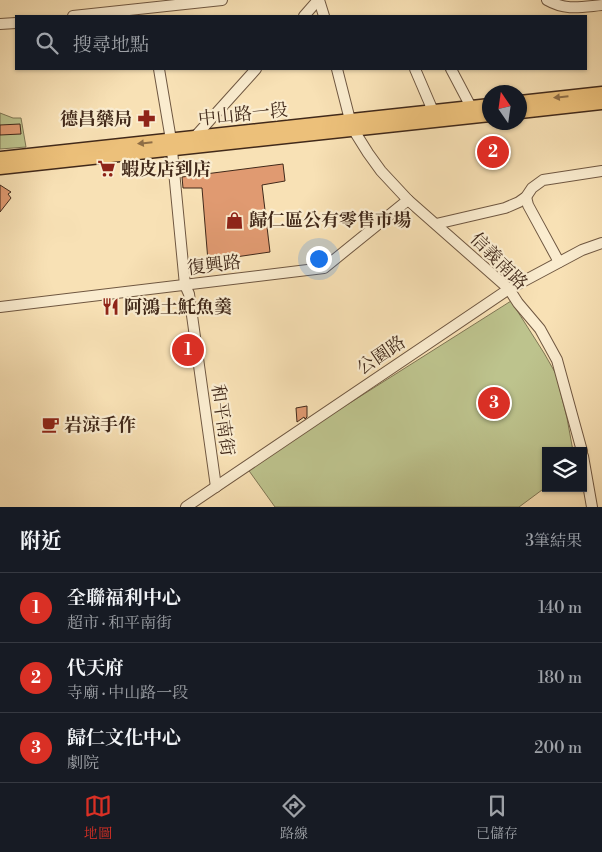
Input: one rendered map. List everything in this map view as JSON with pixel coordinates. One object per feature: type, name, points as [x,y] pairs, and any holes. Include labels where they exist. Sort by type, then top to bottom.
[{"type":"main road","points":[[527,101],[602,93]]},
{"type":"main road","points":[[527,111],[602,103]]},
{"type":"main road","name":"中山路一段","points":[[0,158],[171,145],[185,148],[352,125],[433,111],[482,106]]},
{"type":"main road","name":"中山路一段","points":[[0,168],[171,145],[194,137],[482,116]]},
{"type":"street","points":[[83,15],[222,0]]},
{"type":"street","points":[[305,15],[319,0],[324,15]]},
{"type":"street","points":[[548,0],[556,5],[572,8],[602,5]]},
{"type":"street","points":[[0,24],[15,23]]},
{"type":"street","name":"和平南街","points":[[159,70],[171,145],[186,285],[189,294],[216,487]]},
{"type":"street","points":[[185,148],[255,70]]},
{"type":"street","name":"信義南路","points":[[337,70],[352,125],[381,171],[408,200],[509,289],[540,329],[557,360],[581,447]]},
{"type":"street","points":[[415,70],[433,111]]},
{"type":"street","points":[[452,70],[471,107]]},
{"type":"street","points":[[436,224],[505,208],[519,202],[532,188],[543,180],[602,171]]},
{"type":"street","points":[[526,196],[528,205],[559,262]]},
{"type":"street","name":"復興路","points":[[0,307],[324,268],[408,200]]},
{"type":"street","name":"公園路","points":[[186,507],[509,289],[582,250],[602,243]]},
{"type":"street","points":[[587,479],[592,507]]},
{"type":"green space","points":[[0,113],[13,118],[21,118],[26,147],[0,149]]},
{"type":"green space","points":[[511,301],[556,374],[572,447],[542,447],[542,490],[519,507],[275,507],[247,468]]},
{"type":"building","points":[[20,124],[21,134],[0,135],[0,125]]},
{"type":"building","name":"歸仁區公有零售市場","points":[[283,164],[285,181],[262,185],[270,252],[208,261],[202,188],[183,188],[182,177]]},
{"type":"building","points":[[0,185],[11,192],[8,194],[11,198],[0,212]]},
{"type":"building","points":[[307,406],[307,417],[297,422],[296,408]]},
{"type":"place","name":"德昌藥局","points":[[146,119]]},
{"type":"place","name":"代天府","points":[[493,152]]},
{"type":"place","name":"蝦皮店到店","points":[[107,169]]},
{"type":"place","name":"歸仁區公有零售市場","points":[[235,220]]},
{"type":"place","name":"阿鴻土魠魚羹","points":[[110,307]]},
{"type":"place","name":"全聯福利中心","points":[[188,350]]},
{"type":"place","name":"歸仁文化中心","points":[[494,403]]},
{"type":"place","name":"岩涼手作","points":[[50,425]]}]
